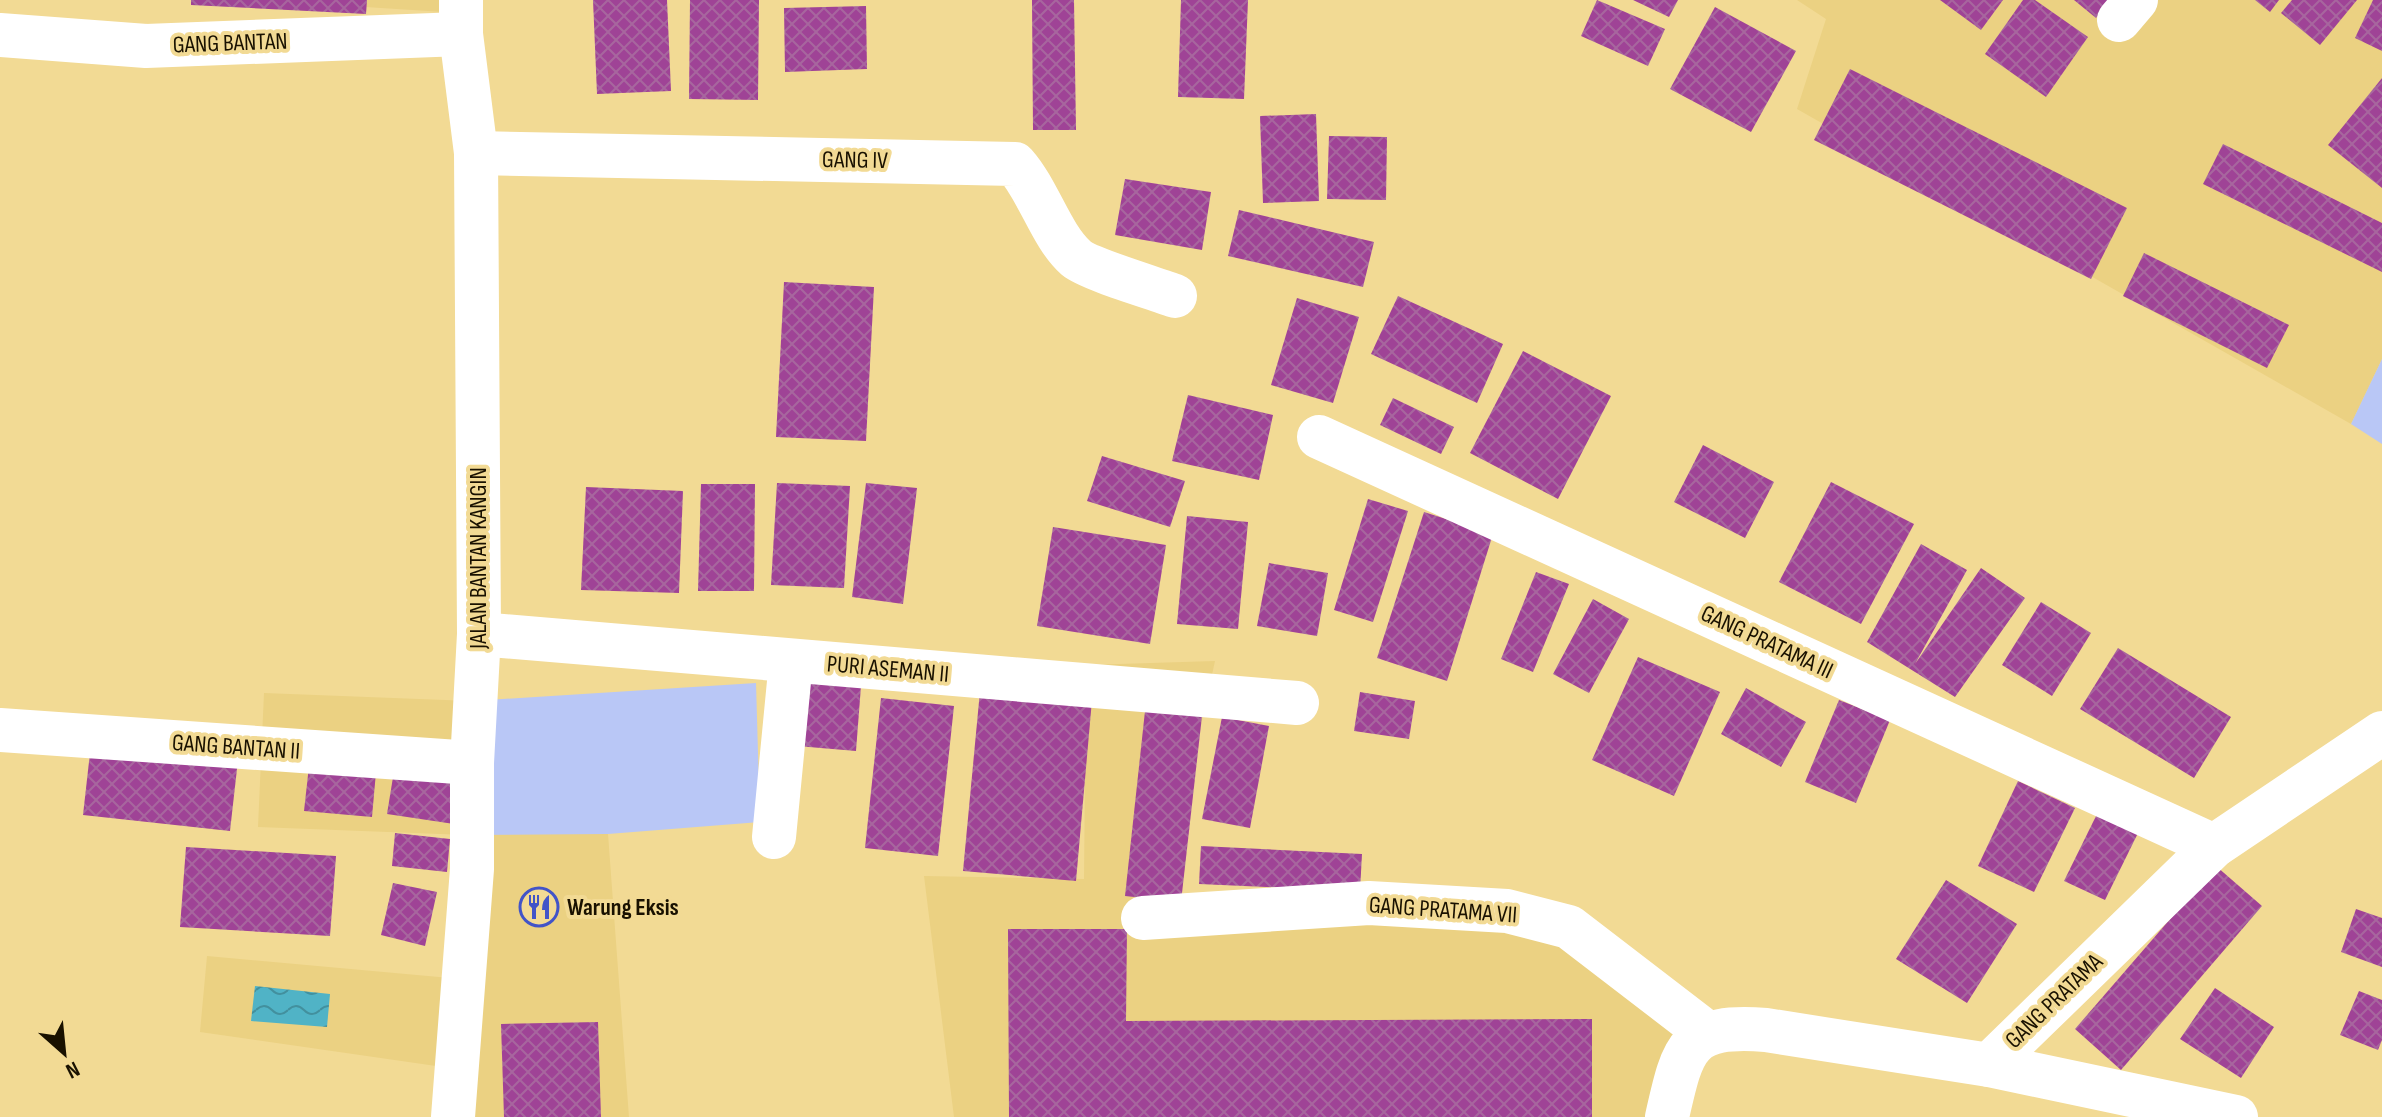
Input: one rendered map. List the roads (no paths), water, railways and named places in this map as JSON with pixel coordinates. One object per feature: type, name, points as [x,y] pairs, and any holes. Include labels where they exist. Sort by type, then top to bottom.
[{"type":"street","name":"GANG BANTAN","points":[[0,35],[146,46],[461,17]]},
{"type":"street","name":"JALAN BANTAN KANGIN","points":[[453,1117],[472,869],[472,763],[479,634],[476,153],[461,17]]},
{"type":"street","name":"GANG IV","points":[[476,153],[1015,164],[1029,179],[1065,246],[1078,260],[1175,296]]},
{"type":"street","name":"GANG PRATAMA III","points":[[1319,437],[2214,846]]},
{"type":"street","name":"PURI ASEMAN II","points":[[479,634],[1297,703]]},
{"type":"street","points":[[774,837],[791,661]]},
{"type":"street","name":"GANG BANTAN II","points":[[0,730],[472,763]]},
{"type":"street","name":"GANG PRATAMA","points":[[1707,1033],[1735,1028],[1766,1030],[1989,1065],[2214,846],[2382,733]]},
{"type":"street","name":"GANG PRATAMA VII","points":[[1143,918],[1369,903],[1507,911],[1569,927],[1707,1033]]},
{"type":"street","points":[[1667,1117],[1677,1076],[1691,1045],[1707,1033]]},
{"type":"street","points":[[1989,1065],[2236,1117]]},
{"type":"water","points":[[255,986],[330,994],[327,1027],[251,1021]]},
{"type":"place","name":"Warung Eksis","points":[[539,907]]}]
